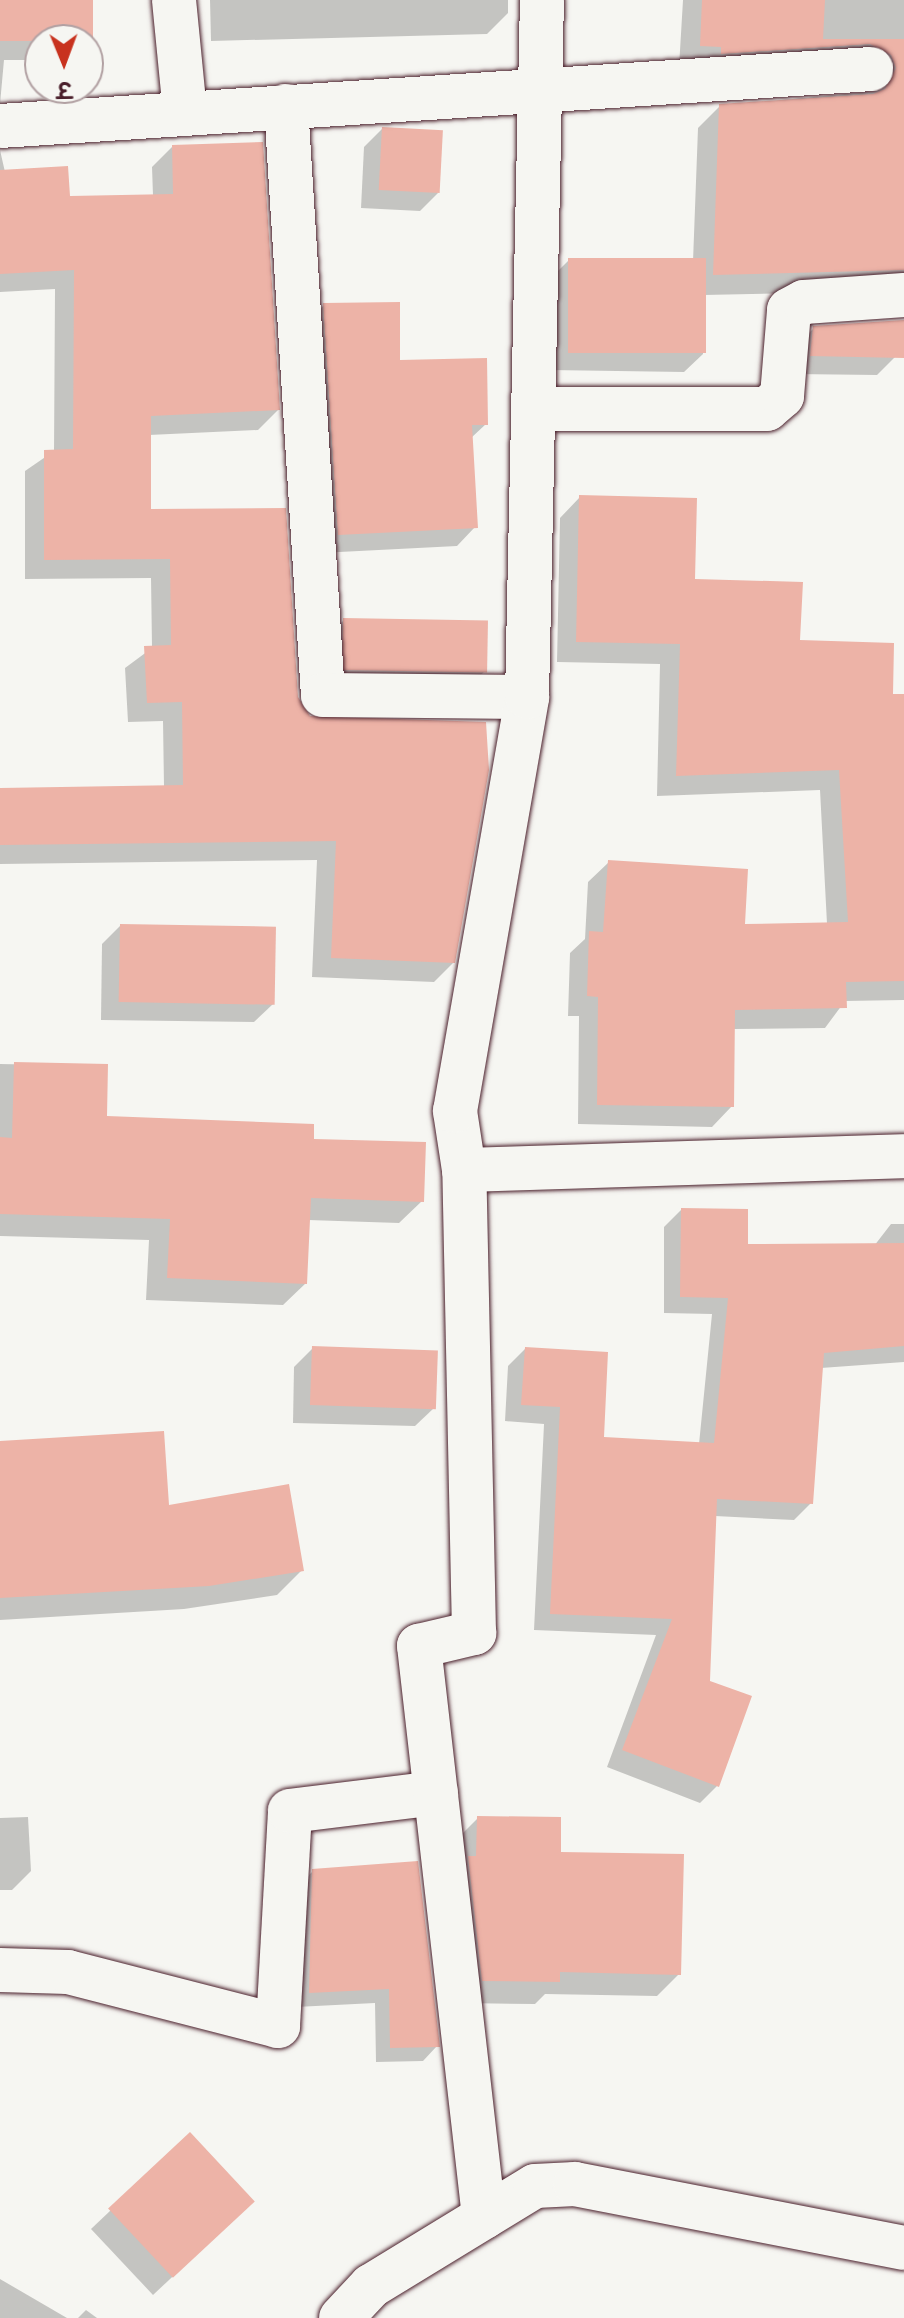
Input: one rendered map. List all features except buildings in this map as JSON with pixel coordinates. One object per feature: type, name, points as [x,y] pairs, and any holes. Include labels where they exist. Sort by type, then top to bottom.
[{"type":"street","points":[[174,0],[185,113]]},
{"type":"street","points":[[484,2217],[419,1646],[474,1633],[464,1170],[455,1111],[527,697],[537,409],[536,88],[542,0]]},
{"type":"street","points":[[0,126],[536,88],[871,69]]},
{"type":"street","points":[[286,106],[323,695],[527,697]]},
{"type":"street","points":[[537,409],[767,409],[782,396],[789,310],[904,295]]},
{"type":"street","points":[[464,1170],[904,1156]]},
{"type":"street","points":[[0,1970],[68,1972],[278,2026],[290,1811],[436,1793]]},
{"type":"street","points":[[341,2318],[371,2286],[535,2186],[575,2184],[904,2248]]}]
